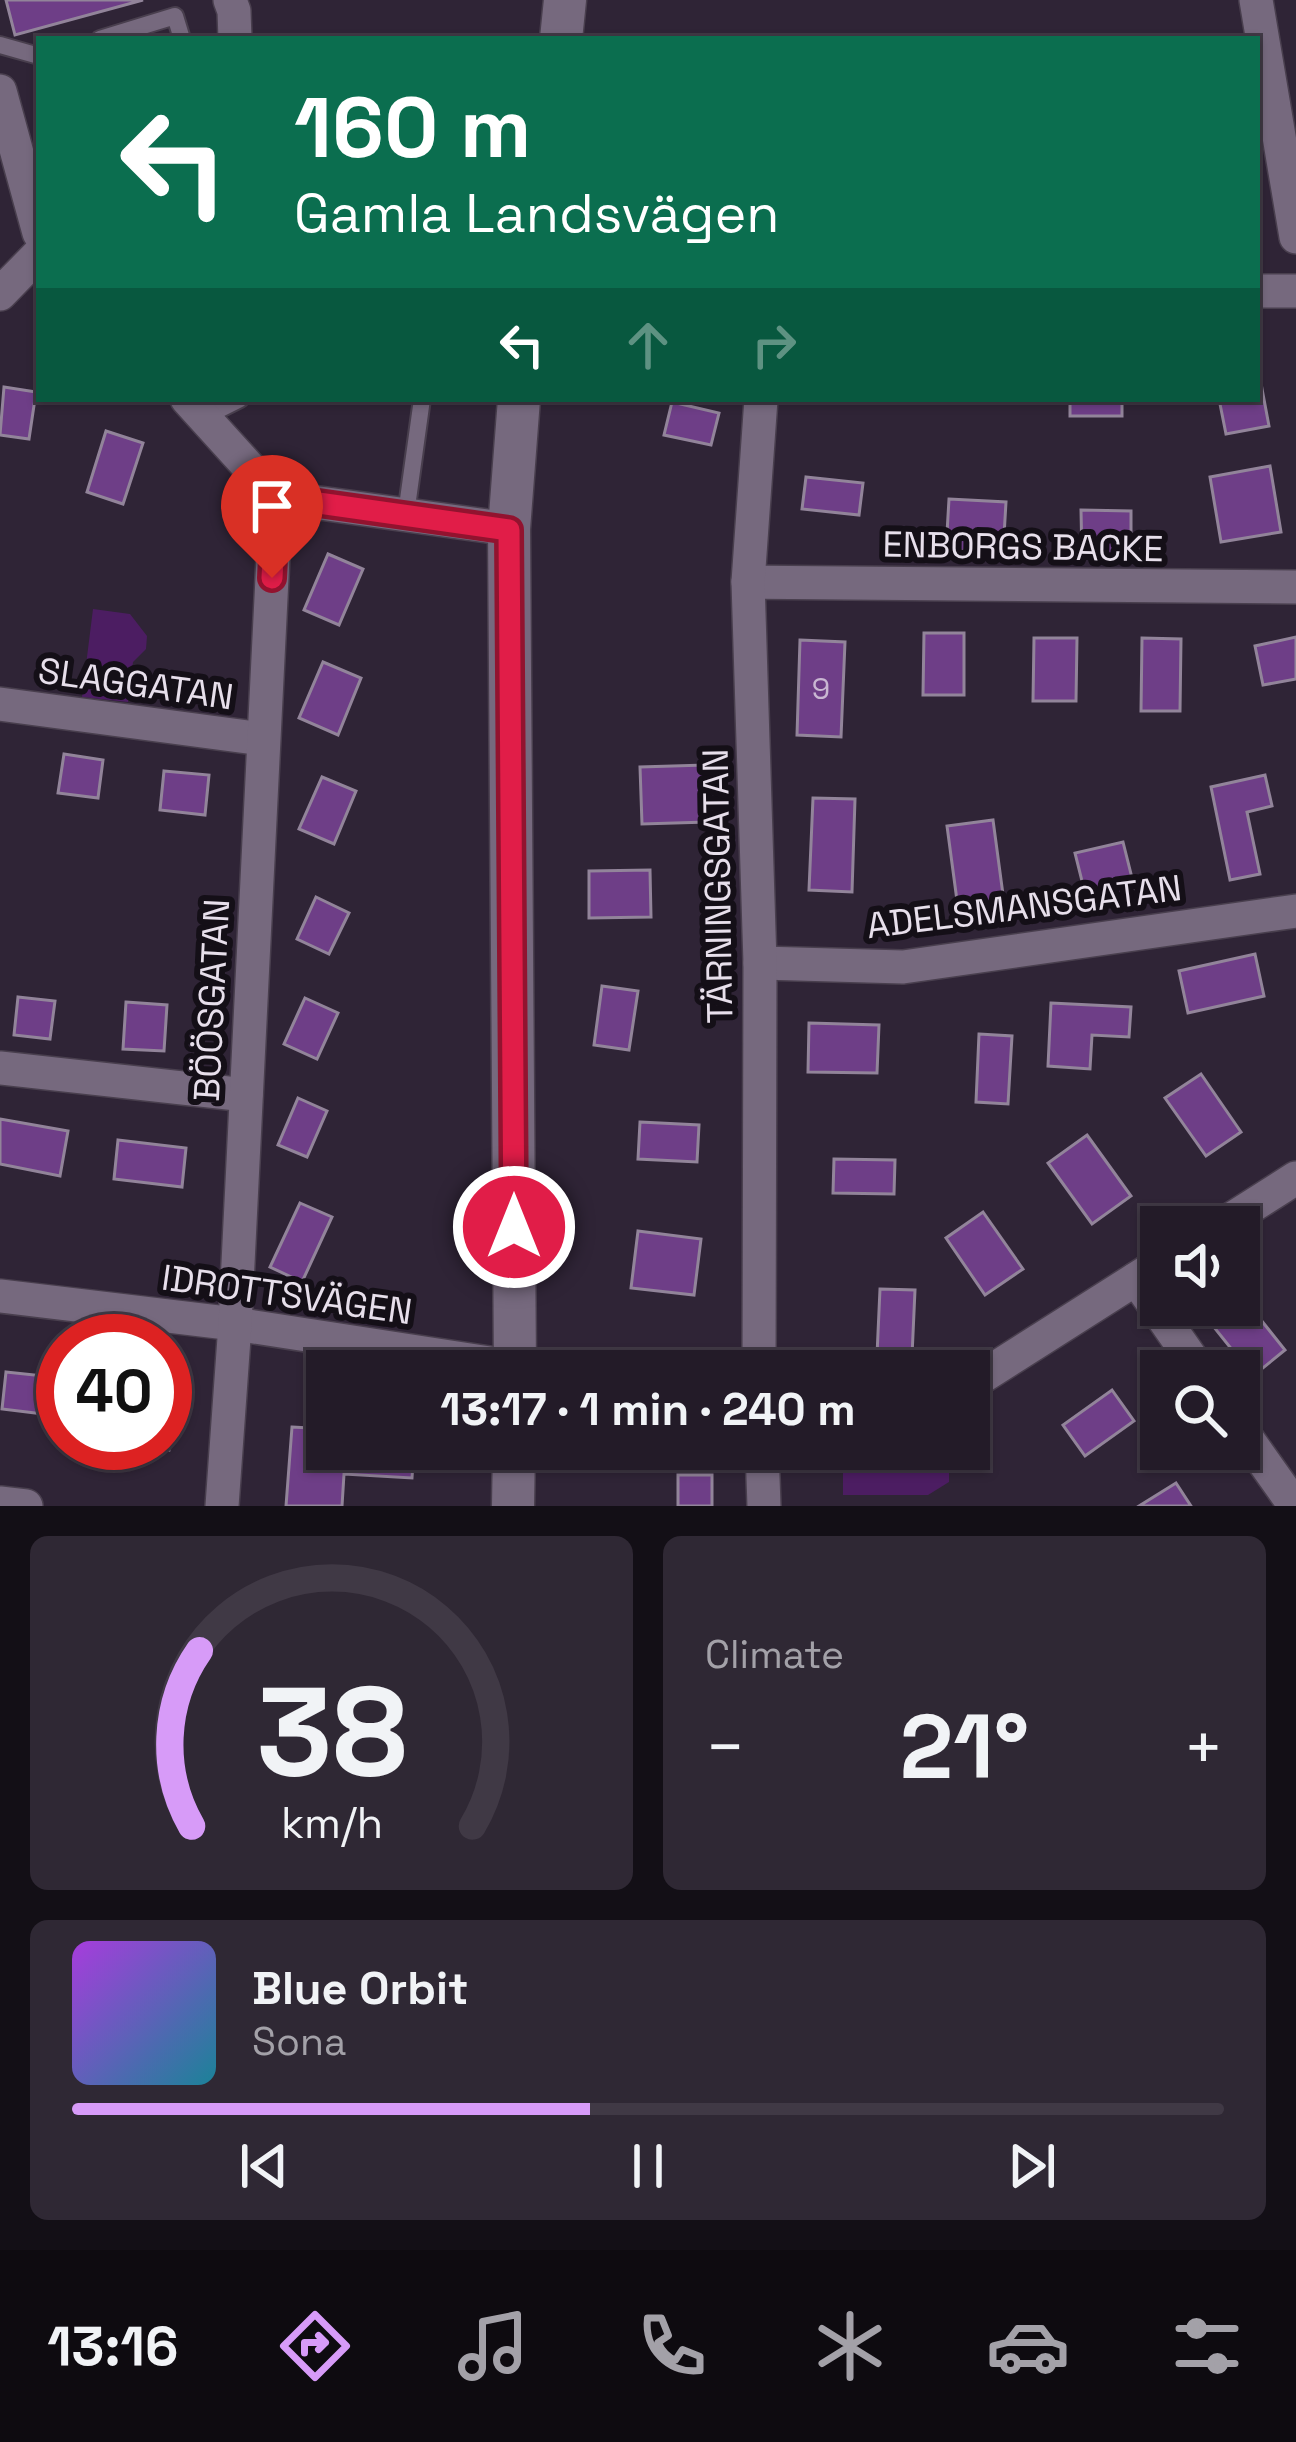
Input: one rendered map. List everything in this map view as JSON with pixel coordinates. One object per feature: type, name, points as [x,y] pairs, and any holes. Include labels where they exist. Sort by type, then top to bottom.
[{"type":"street","points":[[230,0],[235,36]]},
{"type":"street","points":[[560,36],[565,0]]},
{"type":"street","points":[[1256,0],[1296,237]]},
{"type":"street","points":[[0,91],[36,221]]},
{"type":"street","points":[[0,294],[36,257]]},
{"type":"street","points":[[1260,291],[1296,290]]},
{"type":"street","points":[[515,1350],[509,530],[519,402]]},
{"type":"street","name":"TÄRNINGSGATAN","points":[[759,1350],[760,963],[748,582],[761,402]]},
{"type":"street","points":[[196,408],[276,497],[509,530]]},
{"type":"street","name":"BÖÖSGATAN","points":[[221,1506],[235,1324],[276,497]]},
{"type":"street","name":"ENBORGS BACKE","points":[[748,582],[1296,587]]},
{"type":"street","name":"SLAGGATAN","points":[[0,704],[262,739]]},
{"type":"street","name":"ADELSMANSGATAN","points":[[760,963],[903,967],[1296,911]]},
{"type":"street","points":[[0,1068],[246,1095]]},
{"type":"street","points":[[1252,1206],[1296,1178]]},
{"type":"street","points":[[990,1372],[1140,1277]]},
{"type":"street","name":"IDROTTSVÄGEN","points":[[0,1296],[235,1324],[397,1350]]},
{"type":"street","points":[[1260,1460],[1288,1504]]},
{"type":"street","points":[[513,1506],[514,1470]]},
{"type":"street","points":[[763,1470],[764,1506]]},
{"type":"street","points":[[0,1503],[26,1506]]},
{"type":"lane","points":[[110,36],[175,16],[181,36]]},
{"type":"lane","points":[[0,45],[36,55]]},
{"type":"lane","points":[[406,514],[422,402]]},
{"type":"shaded area","points":[[93,609],[130,614],[147,636],[146,649],[133,662],[128,702],[82,697]]},
{"type":"shaded area","points":[[843,1470],[949,1470],[949,1482],[928,1495],[843,1495]]},
{"type":"building","points":[[6,0],[143,0],[15,35]]},
{"type":"building","points":[[1260,378],[1269,426],[1226,434],[1220,402],[1260,402]]},
{"type":"building","points":[[4,387],[36,392],[29,439],[0,435]]},
{"type":"building","points":[[672,402],[719,413],[711,445],[664,435]]},
{"type":"building","points":[[1070,402],[1122,402],[1122,416],[1070,416]]},
{"type":"building","points":[[106,431],[143,443],[123,504],[87,492]]},
{"type":"building","points":[[1270,466],[1281,532],[1221,542],[1210,477]]},
{"type":"building","points":[[806,477],[863,483],[859,515],[802,509]]},
{"type":"building","points":[[949,499],[1006,502],[1003,553],[946,550]]},
{"type":"building","points":[[1081,510],[1131,511],[1131,558],[1082,558]]},
{"type":"building","points":[[328,554],[363,569],[339,625],[304,610]]},
{"type":"building","points":[[924,633],[964,633],[964,695],[923,695]]},
{"type":"building","points":[[1296,637],[1296,679],[1263,685],[1255,646]]},
{"type":"building","points":[[1034,638],[1077,638],[1076,701],[1033,701]]},
{"type":"building","points":[[1142,638],[1181,639],[1180,711],[1141,711]]},
{"type":"building","points":[[800,640],[845,642],[841,737],[797,735]]},
{"type":"building","points":[[323,662],[361,678],[338,735],[299,718]]},
{"type":"building","points":[[64,754],[103,760],[98,798],[58,793]]},
{"type":"building","points":[[705,765],[707,822],[642,824],[640,767]]},
{"type":"building","points":[[164,771],[209,775],[205,815],[160,810]]},
{"type":"building","points":[[1265,775],[1272,806],[1247,812],[1260,874],[1230,880],[1211,787]]},
{"type":"building","points":[[322,777],[356,791],[334,844],[299,829]]},
{"type":"building","points":[[813,798],[855,799],[852,892],[809,890]]},
{"type":"building","points":[[993,820],[1006,917],[960,923],[947,826]]},
{"type":"building","points":[[1123,842],[1136,894],[1088,905],[1075,853]]},
{"type":"building","points":[[650,870],[651,917],[589,918],[589,871]]},
{"type":"building","points":[[316,897],[349,913],[329,954],[297,939]]},
{"type":"building","points":[[1255,954],[1264,996],[1188,1013],[1179,971]]},
{"type":"building","points":[[602,986],[638,991],[629,1050],[594,1045]]},
{"type":"building","points":[[18,997],[55,1001],[50,1039],[14,1035]]},
{"type":"building","points":[[305,998],[338,1013],[317,1059],[284,1044]]},
{"type":"building","points":[[126,1002],[167,1005],[164,1051],[123,1049]]},
{"type":"building","points":[[1051,1003],[1131,1007],[1129,1037],[1092,1035],[1090,1069],[1048,1066]]},
{"type":"building","points":[[809,1023],[879,1025],[877,1073],[808,1072]]},
{"type":"building","points":[[979,1034],[1012,1036],[1008,1104],[976,1102]]},
{"type":"building","points":[[1201,1074],[1241,1132],[1206,1156],[1165,1098]]},
{"type":"building","points":[[298,1098],[327,1111],[307,1157],[278,1145]]},
{"type":"building","points":[[0,1119],[68,1131],[60,1176],[0,1164]]},
{"type":"building","points":[[640,1122],[699,1125],[697,1162],[638,1159]]},
{"type":"building","points":[[1087,1135],[1131,1196],[1092,1224],[1048,1163]]},
{"type":"building","points":[[118,1140],[186,1148],[182,1187],[114,1179]]},
{"type":"building","points":[[834,1159],[895,1160],[894,1194],[833,1193]]},
{"type":"building","points":[[300,1203],[332,1217],[302,1282],[270,1267]]},
{"type":"building","points":[[983,1212],[1023,1269],[985,1295],[946,1238]]},
{"type":"building","points":[[638,1231],[701,1239],[694,1295],[631,1288]]},
{"type":"building","points":[[880,1289],[915,1290],[912,1350],[877,1350]]},
{"type":"building","points":[[1260,1319],[1285,1350],[1260,1370],[1260,1350],[1232,1350],[1213,1326],[1260,1326]]},
{"type":"building","points":[[6,1372],[36,1375],[36,1413],[2,1409]]},
{"type":"building","points":[[1112,1390],[1134,1421],[1085,1456],[1063,1425]]},
{"type":"building","points":[[292,1427],[306,1428],[306,1470],[413,1470],[412,1478],[344,1474],[342,1506],[286,1506]]},
{"type":"building","points":[[678,1475],[712,1475],[712,1506],[678,1506]]},
{"type":"building","points":[[1176,1483],[1191,1506],[1139,1506]]},
{"type":"route","points":[[272,578],[276,497],[509,530],[514,1227]]}]
